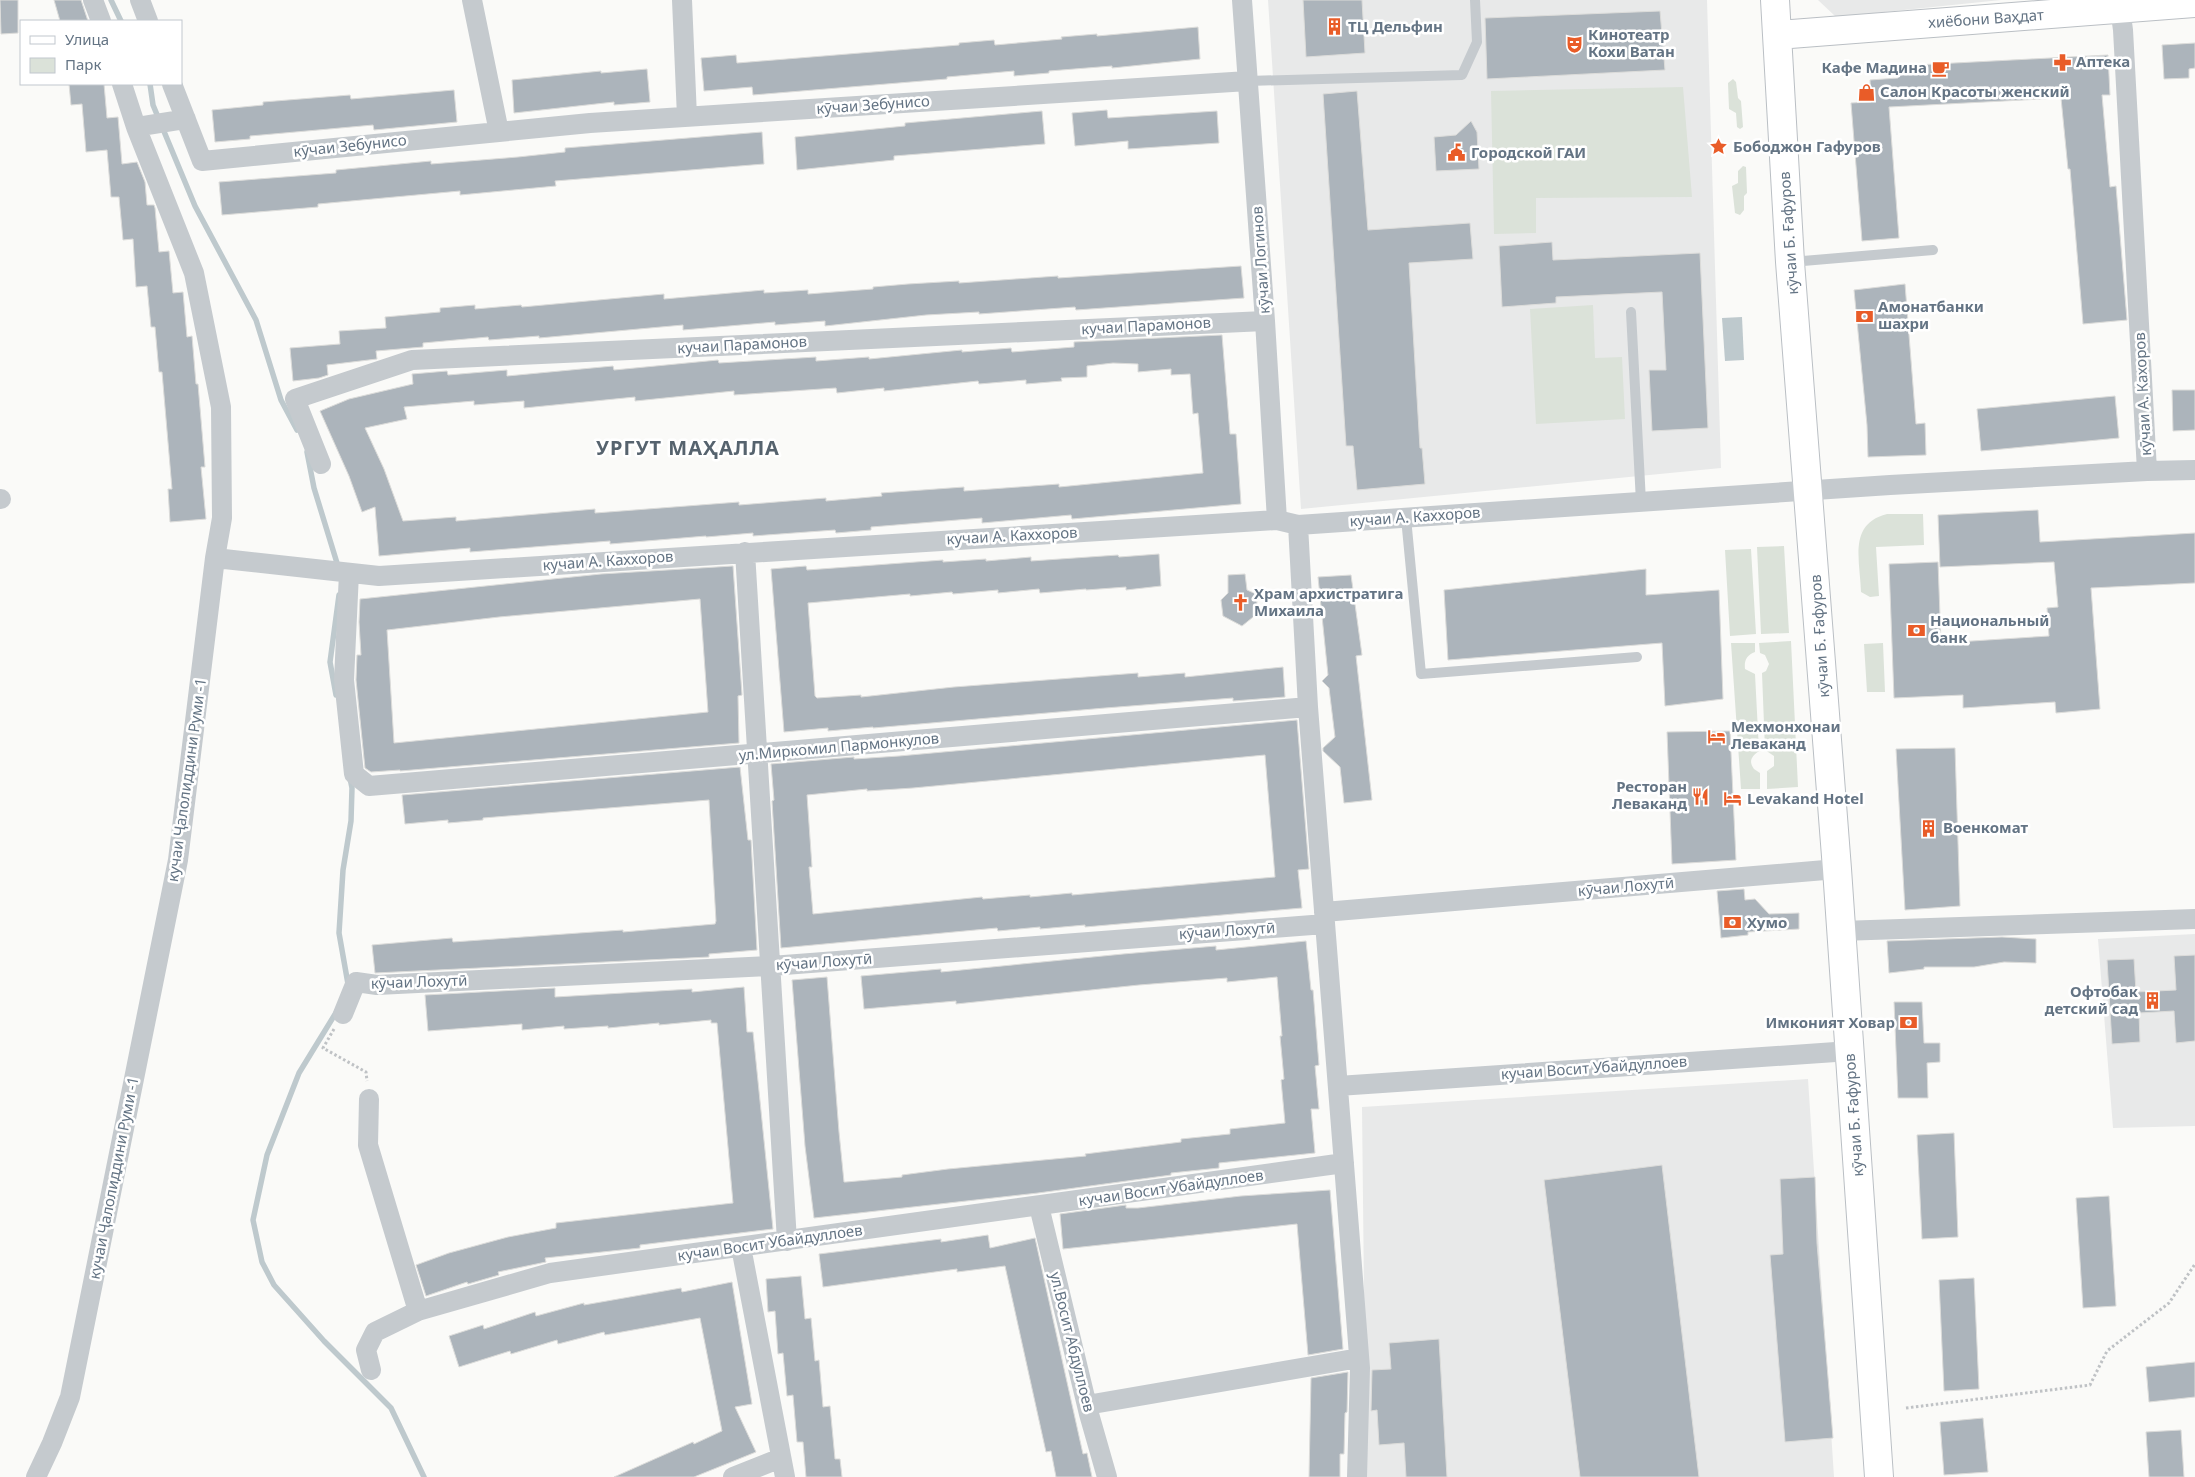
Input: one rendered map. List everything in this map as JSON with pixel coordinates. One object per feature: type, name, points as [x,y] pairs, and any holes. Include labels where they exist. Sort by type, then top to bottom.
[{"type":"street","points":[[93,0],[101,20]]},
{"type":"street","points":[[140,0],[148,20]]},
{"type":"street","points":[[472,0],[498,132]]},
{"type":"street","points":[[682,0],[687,116]]},
{"type":"street","name":"кӯчаи Логинов","points":[[1242,0],[1277,520]]},
{"type":"street","name":"кӯчаи Б. Ғафуров","points":[[1775,0],[1790,262],[1837,869],[1879,1477]]},
{"type":"street","name":"хиёбони Ваҳдат","points":[[1778,35],[1994,14],[2120,8],[2151,3],[2195,3]]},
{"type":"street","name":"кӯчаи А. Кахоров","points":[[1809,490],[2147,471],[2123,30],[2120,8]]},
{"type":"street","name":"кӯчаи Зебунисо","points":[[186,119],[202,161],[498,132],[687,116],[1248,81]]},
{"type":"street","name":"кучаи Ҷалолиддини Руми -1","points":[[36,1477],[70,1397],[176,870],[215,558],[222,518],[221,407],[194,274],[136,127],[122,85]]},
{"type":"street","points":[[136,127],[186,119],[172,85]]},
{"type":"street","name":"кучаи Парамонов","points":[[321,464],[295,398],[412,360],[1265,321]]},
{"type":"street","points":[[2147,471],[2195,470]]},
{"type":"street","name":"кучаи А. Каххоров","points":[[215,558],[379,576],[1277,520],[1298,525],[1809,490]]},
{"type":"street","points":[[1298,525],[1308,707],[1359,1358],[1356,1477]]},
{"type":"street","points":[[745,552],[787,1241]]},
{"type":"street","name":"ул.Миркомил Пармонкулов","points":[[349,573],[344,680],[354,774],[369,786],[1308,707]]},
{"type":"street","name":"кӯчаи Лохутӣ","points":[[343,1014],[356,982],[377,986],[770,966],[1325,918],[1837,869]]},
{"type":"street","points":[[1841,931],[2195,919]]},
{"type":"street","name":"кучаи Восит Убайдуллоев","points":[[1338,1086],[1850,1051]]},
{"type":"street","points":[[370,1099],[368,1145],[418,1311]]},
{"type":"street","name":"кучаи Восит Убайдуллоев","points":[[371,1370],[366,1350],[375,1332],[418,1311],[550,1273],[1344,1164]]},
{"type":"street","name":"ул.Восит Абдуллоев","points":[[1039,1206],[1087,1405],[1107,1477]]},
{"type":"street","points":[[733,1477],[783,1468],[741,1247]]},
{"type":"street","points":[[1087,1405],[1359,1358]]},
{"type":"lane","points":[[1248,81],[1462,75],[1477,42],[1475,0]]},
{"type":"lane","points":[[1790,262],[1933,250]]},
{"type":"lane","points":[[1631,312],[1641,502]]},
{"type":"lane","points":[[1406,518],[1421,674],[1637,657]]},
{"type":"path","points":[[343,1014],[323,1048],[366,1072],[370,1099]]},
{"type":"path","points":[[1906,1408],[2090,1385],[2106,1351],[2169,1303],[2195,1264]]},
{"type":"shaded area","points":[[1268,0],[1707,0],[1721,468],[1301,509]]},
{"type":"shaded area","points":[[1818,0],[2001,0],[1836,17]]},
{"type":"shaded area","points":[[1742,317],[1744,360],[1725,361],[1722,318]]},
{"type":"shaded area","points":[[2195,934],[2195,1126],[2113,1128],[2098,939]]},
{"type":"shaded area","points":[[1808,1079],[1834,1477],[1366,1477],[1362,1107]]},
{"type":"green space","points":[[1733,79],[1736,82],[1738,98],[1741,101],[1743,127],[1740,129],[1737,127],[1736,113],[1729,109],[1728,83]]},
{"type":"green space","points":[[1683,87],[1692,197],[1536,198],[1536,233],[1494,234],[1491,91]]},
{"type":"green space","points":[[1743,166],[1746,167],[1747,193],[1744,196],[1744,210],[1740,215],[1735,213],[1732,186],[1738,183],[1738,171]]},
{"type":"green space","points":[[1593,305],[1595,358],[1622,357],[1625,419],[1536,424],[1530,309]]},
{"type":"green space","points":[[1887,514],[1923,514],[1924,545],[1876,547],[1879,596],[1870,597],[1861,592],[1859,545],[1861,535],[1866,526],[1875,519]]},
{"type":"green space","points":[[1784,546],[1789,633],[1761,634],[1757,547]]},
{"type":"green space","points":[[1751,549],[1756,634],[1730,636],[1725,550]]},
{"type":"green space","points":[[1791,641],[1798,787],[1767,789],[1767,771],[1774,766],[1774,756],[1765,750],[1762,673],[1766,671],[1769,664],[1765,655],[1760,653],[1759,643]]},
{"type":"green space","points":[[1731,643],[1755,643],[1755,652],[1747,658],[1745,669],[1755,674],[1759,751],[1751,761],[1754,769],[1760,773],[1760,789],[1741,789]]},
{"type":"green space","points":[[1883,643],[1885,692],[1867,692],[1864,644]]},
{"type":"building","points":[[0,0],[18,0],[18,33],[1,34]]},
{"type":"building","points":[[54,0],[81,0],[88,20],[60,20]]},
{"type":"building","name":"ТЦ Дельфин","points":[[1303,0],[1362,0],[1365,53],[1306,57]]},
{"type":"building","name":"Кинотеатр Кохи Ватан","points":[[1660,11],[1665,70],[1487,79],[1485,18]]},
{"type":"building","points":[[1198,27],[1200,59],[1112,68],[1112,66],[1049,71],[1049,73],[1014,76],[1014,71],[947,77],[947,79],[753,95],[752,87],[704,91],[701,58],[736,55],[737,63],[959,45],[959,43],[994,40],[995,45],[1062,39],[1061,37],[1097,34],[1097,36]]},
{"type":"building","points":[[2195,43],[2195,68],[2189,69],[2189,78],[2164,79],[2162,45]]},
{"type":"building","points":[[2108,55],[2110,95],[2102,95],[2110,187],[2116,186],[2127,320],[2083,324],[2070,169],[2068,169],[2061,98],[1889,107],[1899,238],[1862,241],[1851,103],[1871,102],[1870,80],[1898,78],[1897,66]]},
{"type":"building","points":[[647,69],[650,102],[614,105],[614,102],[514,113],[512,80],[601,71],[601,73]]},
{"type":"building","points":[[69,85],[104,85],[107,118],[118,117],[122,164],[137,162],[145,182],[147,205],[154,205],[155,208],[159,252],[169,251],[173,293],[183,292],[187,337],[192,336],[196,384],[198,384],[205,467],[201,467],[206,519],[170,522],[168,489],[172,489],[162,372],[159,372],[155,327],[151,327],[147,286],[136,287],[133,239],[123,240],[119,197],[111,197],[107,150],[86,152],[82,104],[71,105]]},
{"type":"building","points":[[454,90],[457,122],[374,130],[373,125],[250,136],[250,139],[215,142],[212,110],[263,105],[263,102],[350,95],[351,99]]},
{"type":"building","points":[[1357,91],[1368,230],[1470,223],[1473,259],[1409,263],[1420,448],[1422,448],[1425,484],[1357,490],[1353,446],[1346,446],[1323,94]]},
{"type":"building","points":[[1107,110],[1108,118],[1217,111],[1219,143],[1128,149],[1128,141],[1075,146],[1072,113]]},
{"type":"building","points":[[1042,111],[1045,144],[894,156],[894,160],[797,170],[795,137],[905,126],[905,123]]},
{"type":"building","name":"Городской ГАИ","points":[[1471,121],[1477,132],[1479,169],[1436,171],[1434,137],[1456,135]]},
{"type":"building","points":[[762,132],[764,164],[555,181],[556,186],[460,195],[460,191],[318,204],[318,207],[222,215],[219,182],[336,173],[336,170],[431,161],[431,164],[518,157],[565,152],[565,148]]},
{"type":"building","points":[[1552,242],[1553,260],[1700,253],[1708,428],[1652,431],[1649,370],[1666,370],[1662,292],[1556,297],[1556,303],[1502,307],[1499,246]]},
{"type":"building","points":[[1241,266],[1244,298],[1076,310],[1075,307],[979,314],[979,312],[926,315],[825,326],[825,321],[775,325],[775,322],[683,330],[683,325],[539,338],[539,336],[489,340],[488,337],[423,343],[423,347],[376,351],[377,359],[327,365],[328,375],[293,381],[290,348],[340,344],[339,331],[386,328],[385,317],[440,312],[440,308],[475,305],[475,309],[521,305],[522,307],[664,294],[664,299],[764,290],[764,293],[808,290],[808,294],[908,284],[959,281],[959,283],[1058,276],[1058,278]]},
{"type":"building","points":[[1905,284],[1916,424],[1925,423],[1926,455],[1868,457],[1867,425],[1854,290]]},
{"type":"building","points":[[1222,335],[1230,434],[1236,434],[1241,504],[1072,519],[1071,515],[982,523],[982,518],[871,527],[871,530],[836,533],[835,530],[753,536],[753,533],[610,544],[610,541],[470,552],[470,548],[379,556],[375,507],[362,512],[349,476],[320,411],[349,399],[413,384],[412,374],[447,371],[448,375],[507,370],[507,376],[613,366],[614,370],[718,360],[719,363],[816,357],[816,361],[869,357],[869,359],[962,350],[962,352],[1011,348],[1012,352],[1074,347],[1074,342]],"holes":[[[1113,363],[1138,364],[1138,372],[1171,369],[1171,375],[1190,374],[1193,414],[1198,413],[1203,473],[1059,487],[1059,484],[964,491],[964,487],[881,493],[882,496],[826,501],[826,498],[739,505],[739,502],[595,513],[595,509],[456,521],[456,517],[403,521],[384,469],[365,428],[407,419],[404,407],[474,401],[474,405],[524,401],[524,408],[635,397],[635,401],[734,391],[734,395],[836,388],[837,393],[884,388],[884,391],[978,381],[979,384],[1026,380],[1026,384],[1062,381],[1061,378],[1087,377],[1087,366]]]},
{"type":"building","points":[[2172,390],[2195,390],[2195,430],[2173,431]]},
{"type":"building","points":[[2115,396],[2119,438],[1981,451],[1977,409]]},
{"type":"building","points":[[2038,510],[2040,542],[2195,533],[2195,583],[2091,588],[2100,709],[2056,713],[2055,702],[1963,708],[1963,695],[1894,698],[1889,564],[1938,562],[1941,643],[2049,636],[2047,608],[2058,607],[2054,562],[1940,567],[1938,515]]},
{"type":"building","points":[[1159,554],[1161,586],[1126,590],[1126,587],[1040,593],[1039,589],[998,593],[998,590],[910,596],[910,594],[808,603],[815,696],[817,698],[861,695],[861,697],[954,687],[1138,673],[1138,677],[1185,673],[1185,677],[1283,667],[1285,697],[1233,701],[1233,698],[873,728],[828,731],[828,728],[784,732],[771,569],[806,566],[807,570],[943,560],[943,562],[986,559],[986,561],[1031,557],[1031,561]]},
{"type":"building","points":[[733,566],[742,695],[738,696],[739,743],[400,771],[371,772],[365,768],[356,680],[357,655],[361,655],[360,599],[601,574]],"holes":[[[700,599],[708,712],[394,743],[387,630],[499,617]]]},
{"type":"building","points":[[1646,569],[1646,595],[1719,590],[1723,699],[1665,706],[1662,643],[1448,660],[1444,590]]},
{"type":"building","points":[[1245,574],[1247,590],[1256,594],[1258,613],[1242,626],[1223,616],[1221,600],[1228,593],[1228,575]]},
{"type":"building","points":[[1351,575],[1362,655],[1356,656],[1372,800],[1344,803],[1340,767],[1323,751],[1323,748],[1335,737],[1329,688],[1322,681],[1328,675],[1318,577]]},
{"type":"building","points":[[1297,720],[1309,869],[1298,870],[1302,908],[1085,927],[1085,925],[1040,929],[1040,927],[998,931],[997,928],[781,948],[771,764],[854,757],[854,759]],"holes":[[[1265,755],[1275,877],[1072,895],[1072,893],[983,899],[982,897],[813,914],[809,867],[812,867],[807,795],[867,789],[867,791],[913,788]]]},
{"type":"building","name":"Ресторан Леваканд","points":[[1730,731],[1736,860],[1672,864],[1667,732]]},
{"type":"building","name":"Военкомат","points":[[1955,748],[1960,906],[1905,910],[1896,749]]},
{"type":"building","points":[[740,767],[748,840],[751,840],[757,950],[709,954],[709,957],[375,973],[372,945],[452,938],[453,942],[623,930],[623,932],[715,924],[716,921],[709,800],[483,818],[483,820],[448,823],[448,820],[405,824],[402,795]]},
{"type":"building","points":[[1744,889],[1745,900],[1755,899],[1769,914],[1799,913],[1799,929],[1748,932],[1748,935],[1721,938],[1717,891]]},
{"type":"building","points":[[2002,937],[2036,939],[2036,963],[2004,962],[1974,967],[1924,967],[1924,969],[1889,973],[1887,941]]},
{"type":"building","points":[[1306,941],[1311,990],[1313,990],[1319,1065],[1315,1066],[1319,1109],[1311,1109],[1315,1153],[1219,1163],[1219,1168],[1171,1173],[1171,1175],[1038,1193],[814,1218],[805,1146],[792,980],[827,977],[839,1132],[844,1182],[846,1182],[902,1177],[902,1175],[948,1169],[1086,1156],[1085,1154],[1181,1142],[1181,1139],[1230,1134],[1230,1129],[1285,1123],[1281,1080],[1284,1079],[1280,1036],[1282,1036],[1277,977],[1227,982],[1227,978],[956,1004],[956,1001],[864,1009],[861,976],[941,969],[941,972],[1216,946],[1216,950]]},
{"type":"building","name":"Офтобак детский сад","points":[[2195,955],[2195,1041],[2176,1043],[2174,1011],[2139,1013],[2140,1042],[2112,1044],[2107,960],[2134,959],[2136,992],[2176,990],[2174,956]]},
{"type":"building","points":[[744,987],[747,1032],[753,1032],[773,1229],[640,1245],[640,1248],[545,1258],[546,1262],[498,1272],[499,1275],[468,1284],[467,1282],[426,1296],[416,1265],[449,1253],[508,1237],[556,1228],[556,1223],[733,1203],[717,1023],[711,1023],[711,1020],[608,1028],[608,1026],[564,1029],[564,1026],[522,1030],[522,1024],[428,1031],[425,995],[555,988],[555,997],[692,989],[692,992]]},
{"type":"building","points":[[1894,1002],[1922,1002],[1924,1043],[1940,1043],[1940,1062],[1927,1063],[1928,1098],[1898,1098]]},
{"type":"building","points":[[1954,1133],[1958,1237],[1922,1239],[1917,1135]]},
{"type":"building","points":[[1662,1165],[1699,1477],[1580,1477],[1544,1180]]},
{"type":"building","points":[[1815,1177],[1817,1243],[1833,1438],[1785,1442],[1770,1255],[1783,1254],[1780,1179]]},
{"type":"building","points":[[1330,1190],[1343,1349],[1308,1355],[1297,1224],[1063,1249],[1060,1214],[1126,1205],[1126,1208],[1138,1208],[1241,1196]]},
{"type":"building","points":[[2109,1196],[2116,1306],[2083,1308],[2076,1198]]},
{"type":"building","points":[[988,1235],[990,1248],[1035,1238],[1083,1454],[1087,1453],[1092,1477],[1056,1477],[1051,1451],[1046,1452],[1005,1266],[957,1272],[957,1269],[823,1287],[819,1254],[941,1239],[941,1242]]},
{"type":"building","points":[[801,1276],[805,1319],[811,1318],[815,1361],[819,1360],[823,1407],[830,1406],[835,1459],[840,1459],[842,1477],[806,1477],[803,1442],[797,1442],[793,1395],[787,1396],[783,1353],[778,1354],[775,1311],[768,1312],[766,1279]]},
{"type":"building","points":[[1974,1278],[1979,1389],[1944,1391],[1939,1280]]},
{"type":"building","points":[[732,1282],[752,1404],[735,1407],[756,1452],[694,1477],[614,1477],[722,1431],[700,1318],[605,1335],[604,1332],[558,1344],[557,1340],[511,1354],[510,1351],[459,1367],[449,1336],[483,1325],[484,1329],[535,1312],[536,1316],[584,1303],[584,1305],[681,1288],[682,1292]]},
{"type":"building","points":[[1439,1339],[1447,1477],[1406,1477],[1404,1443],[1379,1445],[1377,1410],[1371,1411],[1372,1370],[1391,1369],[1389,1343]]},
{"type":"building","points":[[2195,1362],[2195,1397],[2149,1402],[2146,1367]]},
{"type":"building","points":[[1348,1372],[1344,1454],[1340,1454],[1340,1477],[1309,1477],[1311,1378]]},
{"type":"building","points":[[1983,1418],[1988,1472],[1944,1475],[1940,1422]]},
{"type":"building","points":[[2181,1430],[2184,1477],[2149,1477],[2146,1432]]},
{"type":"waterway","points":[[111,0],[121,20]]},
{"type":"waterway","points":[[150,85],[153,105],[195,206],[256,320],[281,400],[297,430]]},
{"type":"waterway","points":[[307,452],[314,488],[337,563]]},
{"type":"waterway","points":[[336,695],[330,662],[339,595]]},
{"type":"waterway","points":[[348,984],[339,933],[343,870],[351,821],[352,788],[350,778]]},
{"type":"waterway","points":[[337,1011],[299,1073],[267,1155],[253,1220],[262,1262],[274,1285],[324,1341],[391,1408],[424,1477]]},
{"type":"place","name":"ТЦ Дельфин","points":[[1334,27]]},
{"type":"place","name":"Кинотеатр Кохи Ватан","points":[[1574,44]]},
{"type":"place","name":"Аптека","points":[[2062,62]]},
{"type":"place","name":"Кафе Мадина","points":[[1941,68]]},
{"type":"place","name":"Салон Красоты женский","points":[[1866,92]]},
{"type":"place","name":"Бободжон Гафуров","points":[[1719,147]]},
{"type":"place","name":"Городской ГАИ","points":[[1457,153]]},
{"type":"place","name":"Амонатбанки шахри","points":[[1864,316]]},
{"type":"place","name":"Храм архистратига Михаила","points":[[1240,603]]},
{"type":"place","name":"Национальный банк","points":[[1916,630]]},
{"type":"place","name":"Мехмонхонаи Леваканд","points":[[1717,736]]},
{"type":"place","name":"Ресторан Леваканд","points":[[1701,796]]},
{"type":"place","name":"Levakand Hotel","points":[[1733,799]]},
{"type":"place","name":"Военкомат","points":[[1929,828]]},
{"type":"place","name":"Хумо","points":[[1733,923]]},
{"type":"place","name":"Офтобак детский сад","points":[[2152,1001]]},
{"type":"place","name":"Имконият Ховар","points":[[1909,1023]]},
{"type":"district","name":"УРГУТ МАҲАЛЛА","points":[[688,448]]}]
